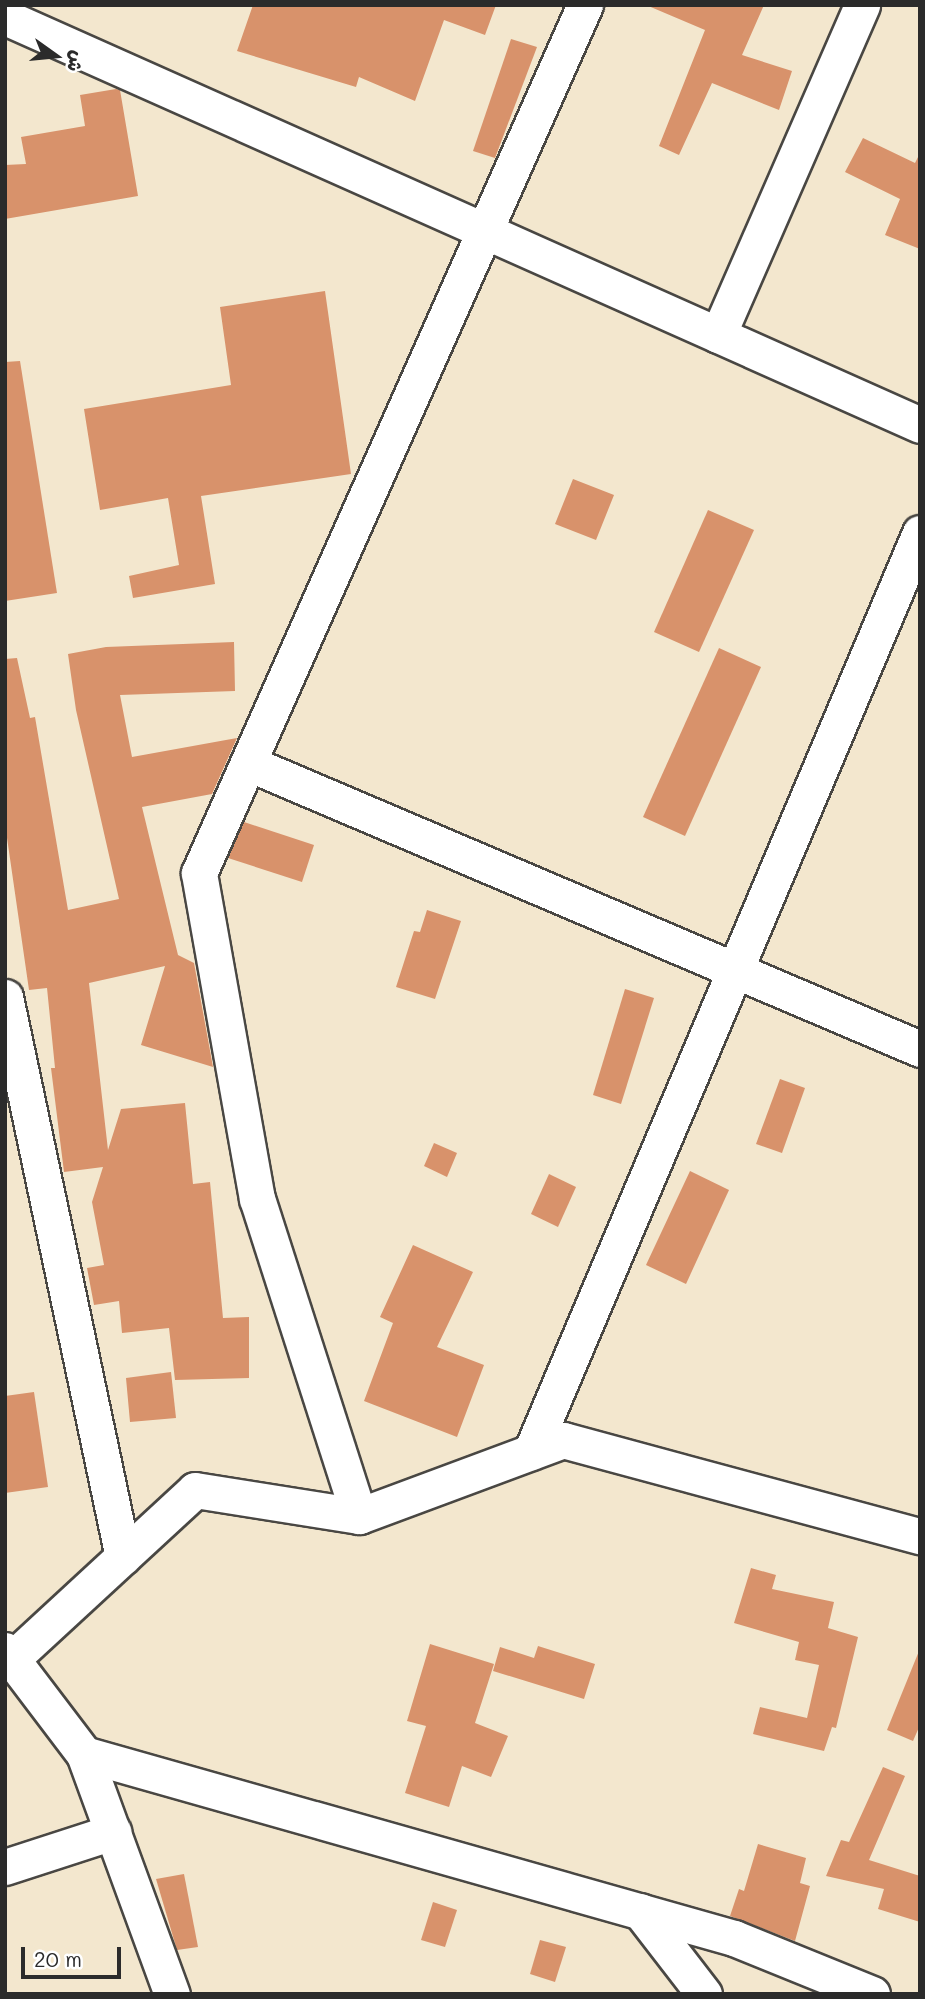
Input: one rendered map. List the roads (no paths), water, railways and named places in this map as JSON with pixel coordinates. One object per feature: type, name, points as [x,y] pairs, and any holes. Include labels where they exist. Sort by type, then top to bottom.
[{"type":"street","points":[[359,1516],[257,1199],[199,873],[585,5]]},
{"type":"street","points":[[718,335],[862,5]]},
{"type":"street","points":[[5,17],[920,425]]},
{"type":"street","points":[[531,1452],[920,533]]},
{"type":"street","points":[[248,762],[920,1049]]},
{"type":"street","points":[[5,997],[123,1557]]},
{"type":"street","points":[[172,1994],[84,1754],[9,1654],[123,1557],[195,1490],[359,1516],[563,1440],[920,1536]]},
{"type":"street","points":[[84,1754],[734,1938],[872,1994]]},
{"type":"street","points":[[5,1867],[113,1832]]},
{"type":"street","points":[[639,1910],[704,1994]]}]
